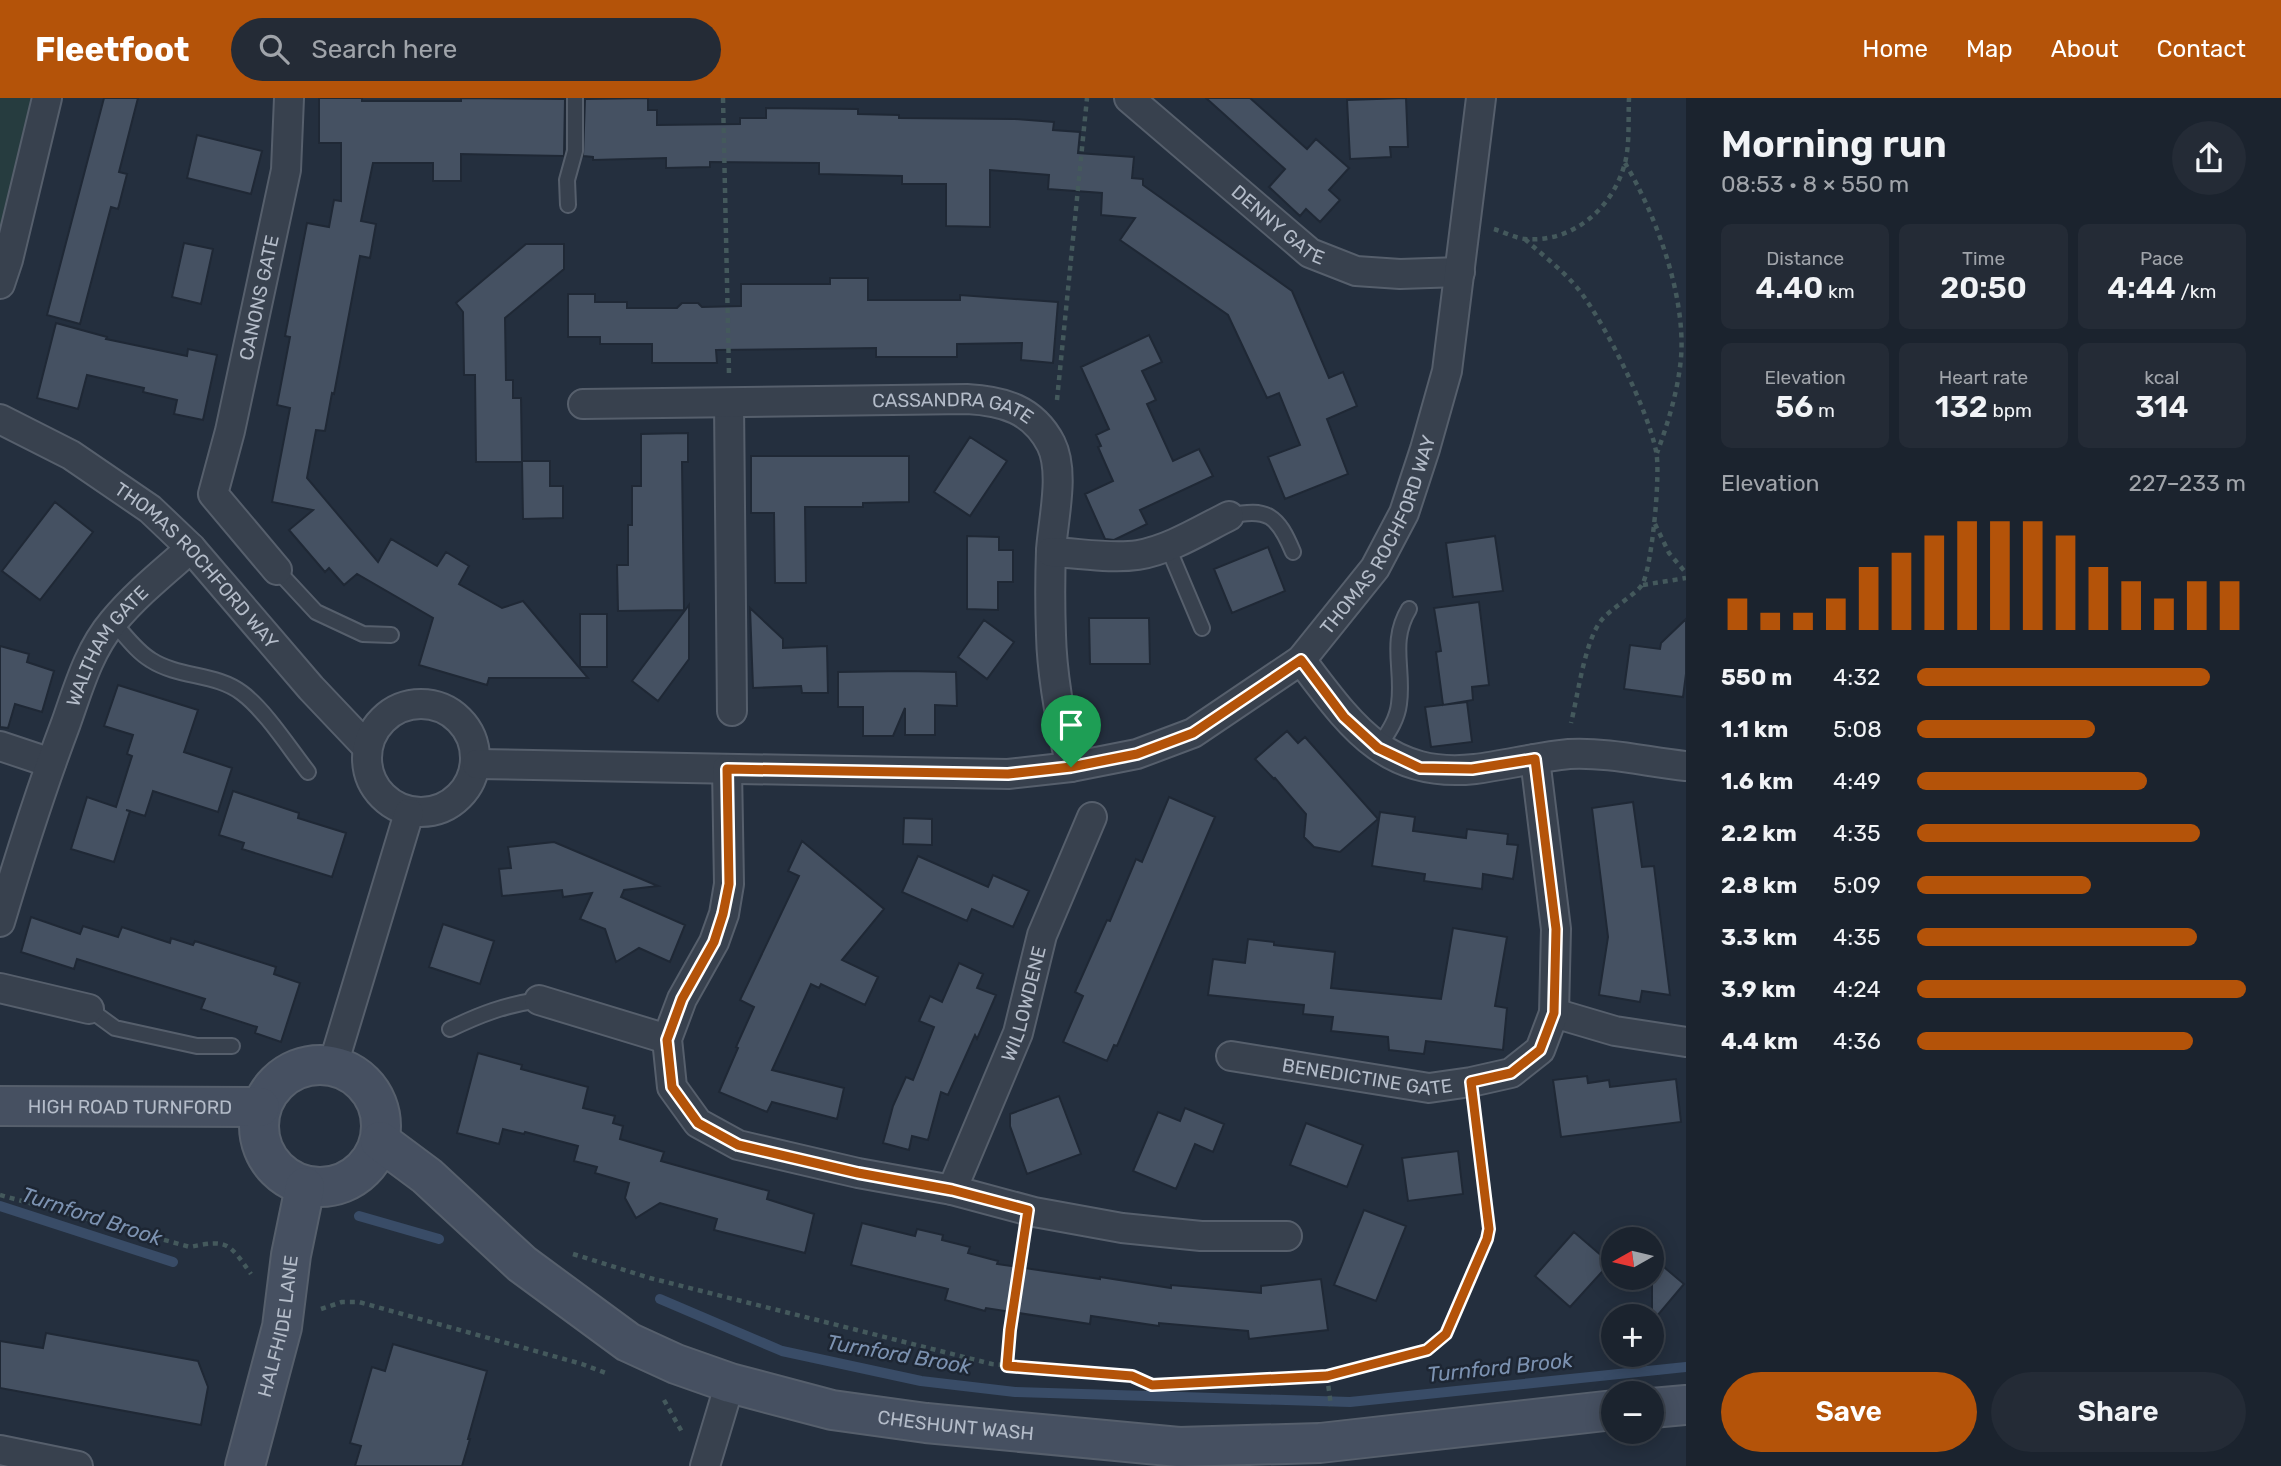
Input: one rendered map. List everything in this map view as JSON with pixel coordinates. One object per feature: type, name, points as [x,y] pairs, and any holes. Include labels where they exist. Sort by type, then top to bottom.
[{"type":"main road","points":[[333,1065],[364,1082],[377,1101],[380,1141],[364,1170],[343,1184],[305,1186],[281,1175],[260,1145],[260,1107],[270,1088],[299,1067],[333,1065]]},
{"type":"main road","name":"HIGH ROAD TURNFORD","points":[[0,1106],[260,1107]]},
{"type":"main road","name":"CHESHUNT WASH","points":[[380,1141],[427,1176],[522,1264],[628,1342],[676,1364],[730,1383],[832,1410],[926,1423],[1179,1447],[1320,1443],[1601,1411]]},
{"type":"main road","name":"HALFHIDE LANE","points":[[245,1466],[282,1326],[305,1186]]},
{"type":"main road","points":[[1664,1407],[1686,1405]]},
{"type":"street","points":[[0,284],[47,98]]},
{"type":"street","name":"CANONS GATE","points":[[277,570],[213,494],[230,431],[286,170],[289,98]]},
{"type":"street","name":"DENNY GATE","points":[[1129,98],[1310,253],[1356,271],[1400,274],[1460,272]]},
{"type":"street","name":"THOMAS ROCHFORD WAY","points":[[477,764],[1008,774],[1071,767],[1137,754],[1193,733],[1301,660],[1375,568],[1404,513],[1447,372],[1481,98]]},
{"type":"street","name":"CASSANDRA GATE","points":[[583,404],[990,400],[1006,403],[1021,411],[1045,433],[1056,459],[1051,552],[1051,637],[1058,704],[1071,767]]},
{"type":"street","points":[[729,404],[732,711]]},
{"type":"street","name":"THOMAS ROCHFORD WAY","points":[[0,419],[71,455],[150,509],[191,548],[310,688],[367,747]]},
{"type":"street","points":[[1051,552],[1122,556],[1141,554],[1229,516]]},
{"type":"street","name":"WALTHAM GATE","points":[[0,922],[34,809],[85,671],[113,622],[191,548]]},
{"type":"street","points":[[1301,660],[1344,717],[1378,748],[1420,768],[1472,769],[1569,754],[1686,766]]},
{"type":"street","points":[[434,704],[457,716],[470,732],[477,764],[467,791],[443,810],[410,813],[385,800],[369,777],[367,747],[376,726],[397,708],[434,704]]},
{"type":"street","points":[[0,746],[51,763]]},
{"type":"street","name":"BENEDICTINE GATE","points":[[1231,1056],[1429,1088],[1511,1073],[1540,1050],[1554,1013],[1556,929],[1535,759]]},
{"type":"street","points":[[727,769],[729,884],[723,914],[714,942],[682,999],[667,1040],[672,1087],[698,1123],[738,1145],[858,1173],[952,1190],[1028,1210],[1122,1228],[1201,1237],[1287,1236]]},
{"type":"street","points":[[333,1065],[410,813]]},
{"type":"street","name":"WILLOWDENE","points":[[952,1190],[1018,1032],[1042,935],[1092,817]]},
{"type":"street","points":[[0,988],[89,1009]]},
{"type":"street","points":[[539,1000],[667,1040]]},
{"type":"street","points":[[1554,1013],[1615,1031],[1686,1042]]},
{"type":"street","points":[[708,1455],[730,1383]]},
{"type":"street","points":[[15,1457],[78,1466]]},
{"type":"lane","points":[[568,205],[567,180],[575,151],[575,98]]},
{"type":"lane","points":[[1229,516],[1244,513],[1265,514],[1277,520],[1293,552]]},
{"type":"lane","points":[[1167,545],[1202,628]]},
{"type":"lane","points":[[277,570],[316,612],[363,634],[391,635]]},
{"type":"lane","points":[[1378,748],[1394,722],[1399,707],[1397,636],[1409,609]]},
{"type":"lane","points":[[113,622],[151,661],[219,680],[242,693],[258,708],[308,772]]},
{"type":"lane","points":[[450,1029],[488,1011],[539,1000]]},
{"type":"lane","points":[[89,1009],[115,1028],[197,1046],[232,1046]]},
{"type":"path","points":[[723,98],[729,404]]},
{"type":"path","points":[[1052,446],[1087,98]]},
{"type":"path","points":[[1525,239],[1568,232],[1586,224],[1599,211],[1612,192],[1625,163],[1629,98]]},
{"type":"path","points":[[1625,163],[1654,218],[1671,271],[1678,310],[1681,358],[1669,419],[1657,454],[1654,522],[1643,585]]},
{"type":"path","points":[[1466,220],[1525,239],[1560,268],[1582,294],[1633,389],[1657,454]]},
{"type":"path","points":[[1569,754],[1568,733],[1591,639],[1601,620],[1643,585],[1686,576],[1669,553],[1654,522]]},
{"type":"path","points":[[568,1252],[650,1278],[1007,1366],[1132,1376],[1152,1385],[1327,1376],[1427,1350],[1446,1334],[1489,1229],[1471,1082]]},
{"type":"path","points":[[0,1195],[190,1247],[225,1243],[253,1276]]},
{"type":"path","points":[[1007,1366],[1028,1210]]},
{"type":"path","points":[[315,1312],[342,1302],[359,1302],[582,1364],[617,1378]]},
{"type":"path","points":[[1327,1376],[1331,1410]]},
{"type":"path","points":[[663,1397],[683,1433],[708,1455]]},
{"type":"green space","points":[[0,98],[33,98],[0,233]]},
{"type":"building","points":[[104,98],[138,98],[119,172],[127,174],[118,209],[111,207],[80,324],[47,315]]},
{"type":"building","points":[[319,98],[362,98],[362,101],[565,99],[564,156],[461,154],[461,181],[433,181],[433,163],[373,163],[361,221],[376,224],[370,258],[360,256],[334,394],[332,393],[325,431],[316,430],[307,478],[378,562],[391,539],[437,566],[446,552],[469,566],[459,584],[502,608],[523,601],[588,678],[489,678],[487,685],[419,665],[433,618],[357,574],[344,585],[329,568],[325,572],[289,530],[313,510],[272,502],[290,408],[277,405],[290,337],[285,336],[307,223],[329,227],[334,200],[341,201],[341,143],[319,143]]},
{"type":"building","points":[[648,98],[648,110],[657,110],[657,125],[740,124],[740,118],[766,118],[766,108],[858,109],[858,114],[899,115],[899,118],[1015,119],[1054,122],[1053,130],[1080,132],[1078,153],[1134,157],[1132,178],[1143,179],[1143,185],[1292,291],[1329,378],[1343,372],[1357,406],[1327,419],[1348,474],[1285,499],[1268,457],[1300,445],[1279,393],[1267,398],[1228,315],[1120,240],[1135,218],[1101,215],[1102,193],[1048,189],[1049,175],[990,170],[990,227],[946,226],[946,184],[902,184],[902,176],[819,174],[819,163],[710,162],[710,167],[666,168],[666,158],[593,160],[593,157],[583,156],[585,99]]},
{"type":"building","points":[[1206,98],[1250,98],[1307,149],[1316,139],[1349,168],[1329,190],[1340,200],[1320,222],[1306,209],[1300,216],[1269,187],[1285,169]]},
{"type":"building","points":[[1406,98],[1408,147],[1390,147],[1391,157],[1350,159],[1347,100]]},
{"type":"building","points":[[197,135],[262,151],[251,194],[187,178]]},
{"type":"building","points":[[184,243],[213,249],[201,304],[172,297]]},
{"type":"building","points":[[526,244],[564,244],[564,269],[505,318],[506,380],[513,380],[513,398],[521,398],[522,461],[550,461],[550,486],[563,486],[563,518],[523,519],[522,462],[476,462],[475,375],[464,375],[463,312],[456,303]]},
{"type":"building","points":[[830,278],[868,278],[868,300],[960,300],[960,295],[1058,302],[1053,363],[1021,360],[1022,343],[957,344],[957,357],[876,357],[876,348],[716,350],[717,363],[652,363],[652,344],[600,344],[600,337],[568,337],[568,294],[595,294],[595,302],[627,302],[627,308],[677,308],[682,303],[698,303],[702,307],[741,306],[741,284],[830,284]]},
{"type":"building","points":[[56,323],[107,337],[106,339],[187,356],[188,349],[217,355],[203,420],[174,414],[177,400],[143,392],[144,388],[87,375],[78,409],[37,398]]},
{"type":"building","points":[[1149,335],[1162,362],[1142,371],[1156,400],[1147,404],[1173,461],[1199,449],[1213,476],[1140,510],[1147,524],[1114,540],[1105,539],[1085,494],[1113,481],[1098,447],[1101,446],[1096,435],[1109,429],[1081,367]]},
{"type":"building","points":[[688,433],[688,462],[682,462],[684,610],[618,611],[617,565],[628,565],[632,486],[641,486],[641,434]]},
{"type":"building","points":[[970,437],[1007,461],[970,516],[934,492]]},
{"type":"building","points":[[751,456],[909,456],[909,502],[863,503],[863,507],[805,507],[806,583],[775,583],[774,513],[751,513]]},
{"type":"building","points":[[55,502],[93,532],[40,600],[2,571]]},
{"type":"building","points":[[967,536],[999,537],[999,550],[1013,550],[1013,582],[998,582],[998,610],[967,609]]},
{"type":"building","points":[[1495,536],[1503,591],[1453,597],[1446,543]]},
{"type":"building","points":[[1268,547],[1285,591],[1232,613],[1214,569]]},
{"type":"building","points":[[1479,602],[1489,685],[1472,687],[1473,700],[1443,705],[1436,652],[1441,651],[1434,608]]},
{"type":"building","points":[[689,605],[689,659],[658,701],[632,681]]},
{"type":"building","points":[[750,608],[783,639],[783,648],[827,646],[828,693],[802,693],[801,686],[753,688]]},
{"type":"building","points":[[580,614],[607,614],[607,667],[580,667]]},
{"type":"building","points":[[1089,618],[1149,618],[1150,664],[1090,664]]},
{"type":"building","points":[[1686,619],[1686,674],[1683,697],[1624,689],[1630,645],[1660,649],[1661,643]]},
{"type":"building","points":[[984,620],[1014,642],[987,679],[958,657]]},
{"type":"building","points":[[0,646],[29,654],[27,662],[54,671],[42,712],[15,704],[8,728],[0,727]]},
{"type":"building","points":[[838,672],[956,672],[957,706],[935,705],[935,735],[905,735],[905,708],[893,736],[863,736],[863,707],[838,707]]},
{"type":"building","points":[[118,685],[198,710],[184,752],[232,768],[218,812],[153,791],[145,816],[130,811],[114,862],[71,849],[87,797],[116,807],[132,756],[127,754],[133,735],[104,726]]},
{"type":"building","points":[[1467,702],[1472,742],[1431,747],[1425,707]]},
{"type":"building","points":[[1287,731],[1298,743],[1305,737],[1378,819],[1340,852],[1314,847],[1304,837],[1306,814],[1255,759]]},
{"type":"building","points":[[233,791],[299,813],[298,818],[346,833],[332,877],[242,849],[244,843],[219,835]]},
{"type":"building","points":[[1169,797],[1215,817],[1117,1046],[1114,1045],[1107,1061],[1063,1042],[1083,996],[1075,992],[1107,920],[1110,921],[1136,859],[1142,862]]},
{"type":"building","points":[[1633,802],[1642,867],[1654,866],[1670,995],[1642,991],[1640,1002],[1599,995],[1608,937],[1592,808]]},
{"type":"building","points":[[1380,812],[1415,817],[1413,831],[1466,838],[1467,829],[1508,834],[1507,844],[1518,845],[1513,879],[1483,874],[1482,889],[1424,881],[1425,874],[1372,866]]},
{"type":"building","points":[[904,818],[932,819],[932,845],[903,844]]},
{"type":"building","points":[[802,841],[884,909],[842,960],[878,977],[865,1005],[821,984],[819,988],[811,984],[772,1070],[844,1088],[837,1119],[772,1102],[767,1112],[719,1092],[754,1007],[740,1000],[799,876],[788,871]]},
{"type":"building","points":[[554,842],[658,886],[624,890],[621,897],[685,925],[670,962],[639,948],[616,962],[605,929],[580,919],[592,893],[563,897],[562,890],[502,896],[499,869],[511,868],[508,847]]},
{"type":"building","points":[[918,856],[988,887],[993,875],[1029,891],[1013,927],[972,909],[967,921],[902,892]]},
{"type":"building","points":[[31,917],[80,934],[83,926],[118,937],[122,927],[170,943],[171,938],[193,945],[195,941],[276,967],[274,974],[300,983],[281,1042],[255,1033],[257,1027],[201,1009],[205,999],[77,959],[74,969],[21,952]]},
{"type":"building","points":[[443,924],[494,941],[480,984],[429,967]]},
{"type":"building","points":[[1453,928],[1507,937],[1495,1006],[1507,1008],[1503,1050],[1426,1041],[1424,1054],[1389,1050],[1388,1037],[1331,1031],[1333,1017],[1303,1014],[1304,1005],[1208,995],[1213,959],[1245,963],[1248,939],[1335,952],[1331,988],[1441,999]]},
{"type":"building","points":[[959,963],[983,974],[977,988],[996,995],[948,1095],[941,1092],[928,1140],[912,1136],[909,1150],[883,1143],[893,1106],[906,1077],[913,1080],[934,1027],[919,1021],[930,996],[942,1002]]},
{"type":"building","points":[[478,1053],[522,1065],[521,1069],[588,1087],[583,1108],[615,1116],[613,1123],[623,1126],[620,1139],[664,1152],[661,1161],[769,1191],[767,1199],[814,1214],[805,1253],[714,1230],[717,1219],[660,1203],[636,1218],[625,1198],[629,1183],[595,1173],[597,1167],[574,1161],[578,1146],[503,1129],[499,1144],[457,1133]]},
{"type":"building","points":[[1587,1076],[1588,1083],[1609,1080],[1610,1087],[1676,1079],[1681,1122],[1561,1137],[1553,1080]]},
{"type":"building","points":[[1059,1096],[1081,1154],[1027,1174],[1010,1126],[1010,1114]]},
{"type":"building","points":[[1185,1108],[1224,1124],[1213,1152],[1195,1144],[1176,1189],[1133,1171],[1158,1112],[1180,1121]]},
{"type":"building","points":[[1306,1123],[1363,1145],[1347,1187],[1290,1165]]},
{"type":"building","points":[[1458,1151],[1463,1194],[1408,1201],[1402,1158]]},
{"type":"building","points":[[1364,1210],[1406,1226],[1376,1301],[1334,1285]]},
{"type":"building","points":[[862,1223],[915,1236],[917,1229],[943,1235],[942,1240],[970,1247],[968,1253],[998,1261],[997,1264],[1171,1288],[1171,1285],[1261,1293],[1261,1286],[1321,1279],[1328,1330],[1249,1339],[1248,1331],[1159,1323],[1159,1326],[1091,1316],[1090,1324],[986,1308],[985,1311],[945,1300],[948,1289],[851,1265]]},
{"type":"building","points":[[1574,1232],[1601,1255],[1601,1273],[1570,1307],[1535,1276]]},
{"type":"building","points":[[1664,1267],[1684,1284],[1664,1308],[1664,1304],[1652,1304],[1652,1290],[1664,1290]]},
{"type":"building","points":[[46,1333],[198,1361],[208,1387],[201,1425],[0,1388],[0,1341],[43,1348]]},
{"type":"building","points":[[393,1344],[487,1371],[462,1466],[355,1466],[361,1446],[350,1443],[372,1367],[385,1371]]},
{"type":"waterway","name":"Turnford Brook","points":[[0,1206],[173,1262]]},
{"type":"waterway","name":"Turnford Brook","points":[[359,1216],[439,1239]]},
{"type":"waterway","name":"Turnford Brook","points":[[660,1299],[782,1351],[921,1381],[1015,1392],[1350,1402],[1686,1367]]},
{"type":"route","points":[[1301,660],[1344,717],[1378,748],[1420,768],[1472,769],[1535,759],[1556,929],[1554,1013],[1540,1050],[1511,1073],[1471,1082],[1489,1229],[1446,1334],[1427,1350],[1327,1376],[1152,1385],[1132,1376],[1007,1366],[1028,1210],[952,1190],[858,1173],[738,1145],[698,1123],[672,1087],[667,1040],[682,999],[714,942],[729,884],[727,769],[1008,774],[1071,767],[1137,754],[1193,733],[1301,660]]}]
